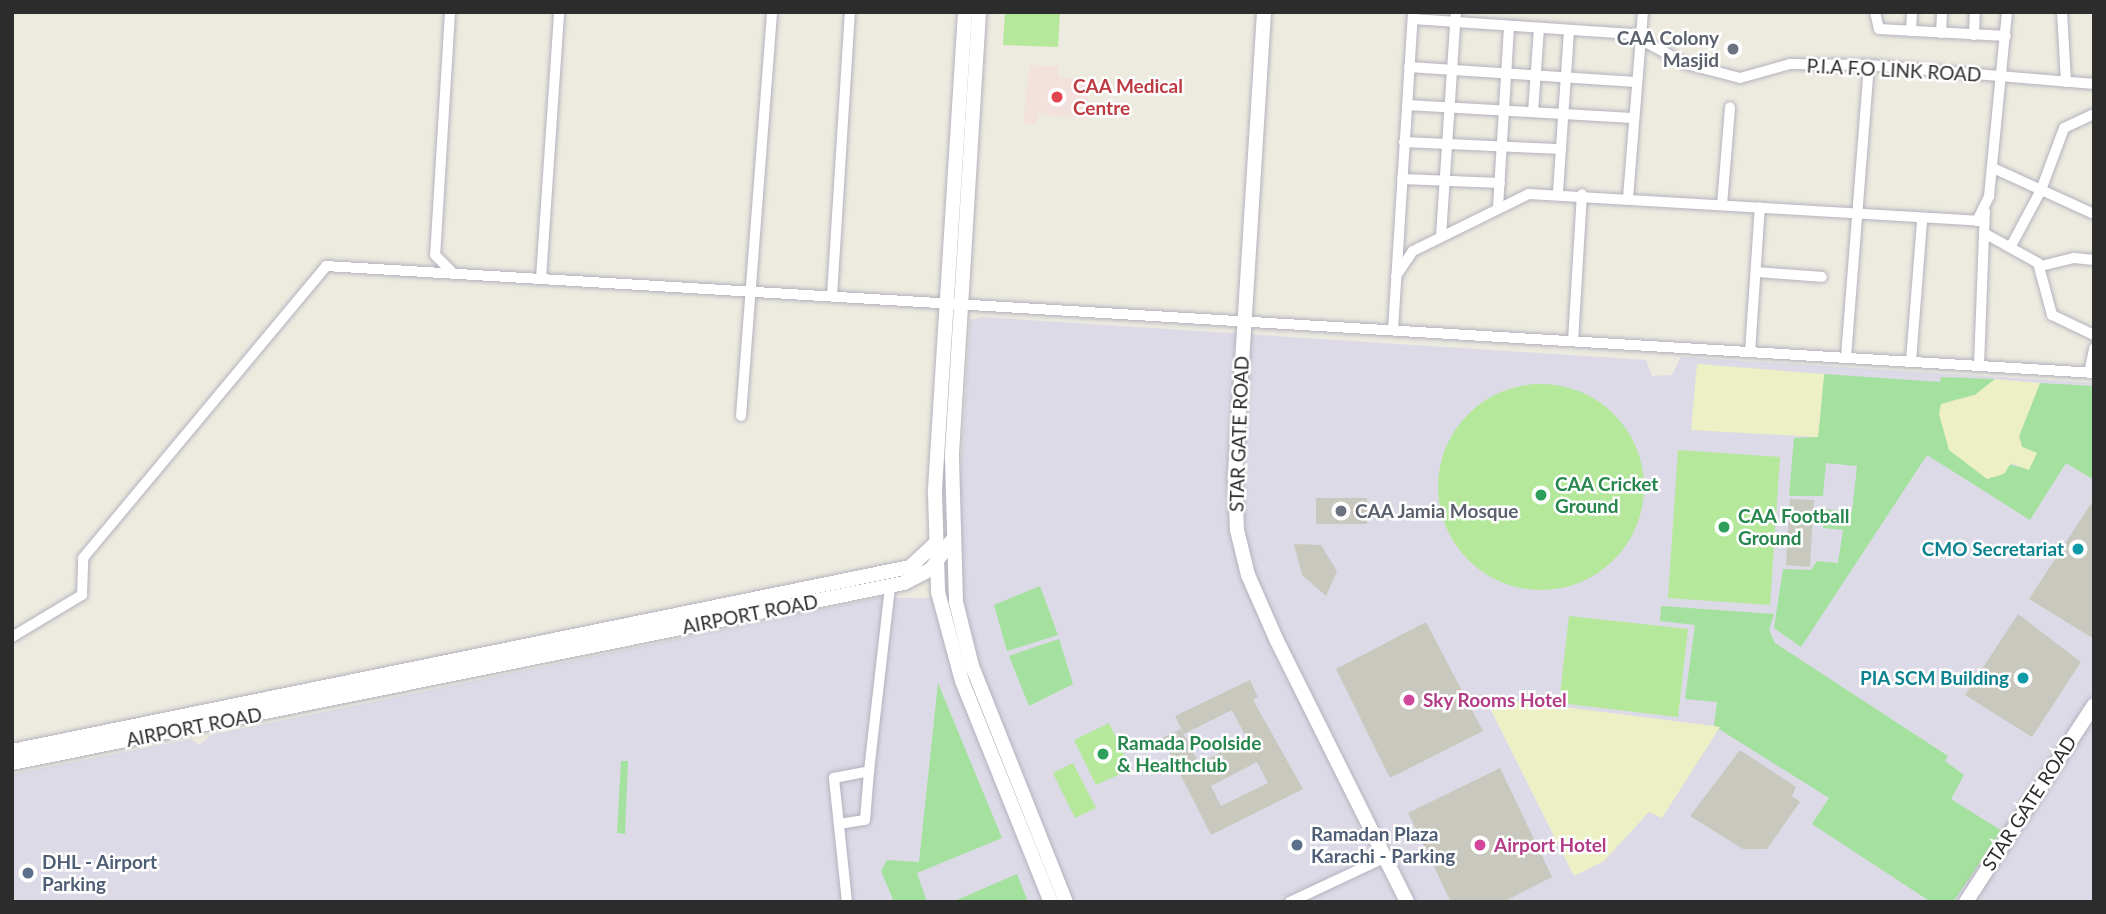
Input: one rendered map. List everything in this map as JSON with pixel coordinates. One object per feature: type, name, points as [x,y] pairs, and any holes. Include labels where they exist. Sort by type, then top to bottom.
[{"type":"main road","points":[[965,12],[953,304],[951,541],[956,602],[972,666],[1036,847],[1051,902]]},
{"type":"main road","points":[[956,602],[930,569],[979,12]]},
{"type":"main road","name":"STAR GATE ROAD","points":[[1264,12],[1243,323],[1235,479],[1237,530],[1248,575],[1407,902]]},
{"type":"main road","points":[[930,569],[951,541]]},
{"type":"main road","points":[[910,567],[934,544]]},
{"type":"main road","points":[[910,567],[930,569]]},
{"type":"main road","name":"AIRPORT ROAD","points":[[12,751],[910,567]]},
{"type":"main road","name":"AIRPORT ROAD","points":[[12,764],[897,584],[930,569]]},
{"type":"main road","points":[[938,582],[940,600],[962,681],[1036,847],[1066,902]]},
{"type":"main road","points":[[897,584],[928,589],[940,600]]},
{"type":"main road","name":"STAR GATE ROAD","points":[[1966,902],[2094,705]]},
{"type":"street","points":[[450,12],[435,255],[452,272]]},
{"type":"street","points":[[541,278],[559,12]]},
{"type":"street","points":[[741,416],[772,12]]},
{"type":"street","points":[[832,296],[850,12]]},
{"type":"street","points":[[1628,198],[1643,12]]},
{"type":"street","points":[[1875,12],[1876,28],[2006,36]]},
{"type":"street","points":[[1911,31],[1912,12]]},
{"type":"street","points":[[1941,33],[1942,12]]},
{"type":"street","points":[[1974,35],[1975,12]]},
{"type":"street","points":[[1979,365],[1985,211],[1993,168],[2007,12]]},
{"type":"street","points":[[2062,12],[2066,82]]},
{"type":"street","points":[[1392,330],[1413,15]]},
{"type":"street","name":"P.I.A F.O LINK ROAD","points":[[1413,15],[1487,18],[1509,26],[1632,34],[1686,64],[1740,78],[1790,64],[1869,65],[2094,84]]},
{"type":"street","points":[[1441,236],[1455,17]]},
{"type":"street","points":[[1498,207],[1509,26]]},
{"type":"street","points":[[1533,112],[1539,29]]},
{"type":"street","points":[[1558,192],[1569,30]]},
{"type":"street","points":[[1846,357],[1869,65]]},
{"type":"street","points":[[1409,67],[1636,82]]},
{"type":"street","points":[[1407,105],[1633,117]]},
{"type":"street","points":[[1722,205],[1730,107]]},
{"type":"street","points":[[2011,246],[2041,190],[2064,128],[2094,114]]},
{"type":"street","points":[[1404,142],[1561,149]]},
{"type":"street","points":[[1993,168],[2094,214]]},
{"type":"street","points":[[1402,179],[1500,183]]},
{"type":"street","points":[[1396,276],[1413,251],[1529,194],[1558,192],[1922,220],[1977,221],[1985,211]]},
{"type":"street","points":[[1573,341],[1582,194]]},
{"type":"street","points":[[1750,352],[1760,208]]},
{"type":"street","points":[[1912,361],[1922,220]]},
{"type":"street","points":[[1984,233],[2011,246],[2041,266],[2052,315],[2094,335]]},
{"type":"street","points":[[2041,266],[2064,259],[2094,260]]},
{"type":"street","points":[[12,637],[82,595],[83,558],[326,266],[2092,373],[2094,349]]},
{"type":"street","points":[[1756,272],[1822,277]]},
{"type":"street","points":[[839,824],[865,820],[869,771],[897,584]]},
{"type":"street","points":[[847,902],[834,778],[869,771]]},
{"type":"street","points":[[1290,902],[1384,858]]},
{"type":"shaded area","name":"CAA Medical Centre","points":[[1030,65],[1058,66],[1058,77],[1088,80],[1088,119],[1038,114],[1036,124],[1023,124]]},
{"type":"shaded area","points":[[982,317],[1646,360],[1652,376],[1672,375],[1681,357],[2094,383],[2094,902],[12,902],[12,774],[191,739],[199,745],[211,735],[876,598],[963,598],[957,528],[970,320]]},
{"type":"green space","points":[[1005,12],[1060,12],[1058,47],[1003,45]]},
{"type":"green space","points":[[1824,374],[1940,382],[1941,377],[1995,379],[1975,395],[1951,401],[1944,420],[1949,450],[2028,469],[2037,453],[2022,447],[2019,436],[2040,383],[2094,386],[2094,480],[2066,463],[2030,520],[1927,455],[1801,647],[1774,628],[1783,569],[1811,570],[1817,561],[1838,563],[1843,530],[1823,528],[1824,509],[1852,512],[1857,466],[1826,463],[1823,496],[1789,496],[1794,438],[1818,437]]},
{"type":"green space","name":"CAA Cricket Ground","points":[[1541,384],[1580,392],[1598,401],[1614,414],[1627,430],[1636,448],[1644,487],[1636,526],[1627,544],[1614,560],[1598,573],[1580,582],[1541,590],[1502,582],[1484,573],[1468,560],[1455,544],[1446,526],[1438,487],[1446,448],[1455,430],[1468,414],[1484,401],[1502,392]]},
{"type":"green space","name":"CAA Football Ground","points":[[1678,450],[1780,457],[1770,605],[1668,598]]},
{"type":"green space","points":[[1040,586],[1058,635],[1007,651],[994,605]]},
{"type":"green space","points":[[1661,606],[1774,614],[1769,630],[1775,643],[1948,756],[1945,761],[1964,775],[1951,799],[2002,831],[1953,902],[1931,902],[1812,824],[1829,798],[1714,726],[1717,702],[1685,699],[1695,625],[1660,621]]},
{"type":"green space","points":[[1569,616],[1688,629],[1678,717],[1559,703]]},
{"type":"green space","points":[[1059,639],[1073,684],[1029,706],[1009,656]]},
{"type":"green space","points":[[938,683],[1002,838],[917,873],[927,902],[894,902],[881,871],[887,860],[919,862]]},
{"type":"green space","name":"Ramada Poolside & Healthclub","points":[[1109,723],[1131,769],[1096,785],[1074,740]]},
{"type":"green space","points":[[621,761],[628,761],[625,834],[617,833]]},
{"type":"green space","points":[[1073,763],[1096,808],[1075,818],[1053,773]]},
{"type":"green space","points":[[1017,874],[1028,902],[952,902]]},
{"type":"sand","points":[[1697,364],[1824,374],[1818,437],[1691,430]]},
{"type":"sand","points":[[1995,379],[2040,383],[2019,436],[2022,447],[2037,453],[2029,470],[2011,463],[2004,474],[1987,479],[1949,450],[1939,414],[1941,404],[1975,395]]},
{"type":"sand","points":[[1500,699],[1720,727],[1662,818],[1649,812],[1604,861],[1574,876],[1489,706]]},
{"type":"building","name":"CAA Jamia Mosque","points":[[1316,498],[1367,498],[1367,524],[1316,524]]},
{"type":"building","points":[[1790,499],[1814,500],[1810,567],[1786,565]]},
{"type":"building","name":"CMO Secretariat","points":[[2094,499],[2094,639],[2029,599]]},
{"type":"building","points":[[1294,544],[1321,545],[1337,571],[1326,596],[1302,575]]},
{"type":"building","name":"PIA SCM Building","points":[[2018,614],[2081,662],[2032,737],[1965,695]]},
{"type":"building","name":"Sky Rooms Hotel","points":[[1426,622],[1483,731],[1390,778],[1336,669]]},
{"type":"building","points":[[1250,680],[1258,697],[1253,700],[1303,789],[1211,835],[1162,738],[1181,729],[1199,763],[1247,739],[1232,710],[1184,734],[1175,716]],"holes":[[[1257,762],[1268,783],[1221,806],[1211,786]]]},
{"type":"building","points":[[1740,750],[1796,787],[1792,796],[1800,802],[1767,849],[1743,849],[1690,816]]},
{"type":"building","name":"Airport Hotel","points":[[1500,768],[1552,877],[1503,902],[1451,902],[1408,813]]},
{"type":"place","name":"CAA Colony Masjid","points":[[1733,49]]},
{"type":"place","name":"CAA Medical Centre","points":[[1057,97]]},
{"type":"place","name":"CAA Cricket Ground","points":[[1541,495]]},
{"type":"place","name":"CAA Jamia Mosque","points":[[1341,511]]},
{"type":"place","name":"CAA Football Ground","points":[[1724,527]]},
{"type":"place","name":"CMO Secretariat","points":[[2078,549]]},
{"type":"place","name":"PIA SCM Building","points":[[2023,678]]},
{"type":"place","name":"Sky Rooms Hotel","points":[[1409,700]]},
{"type":"place","name":"Ramada Poolside & Healthclub","points":[[1103,754]]},
{"type":"place","name":"Ramadan Plaza Karachi - Parking","points":[[1297,845]]},
{"type":"place","name":"Airport Hotel","points":[[1480,845]]},
{"type":"place","name":"DHL - Airport Parking","points":[[28,873]]}]
